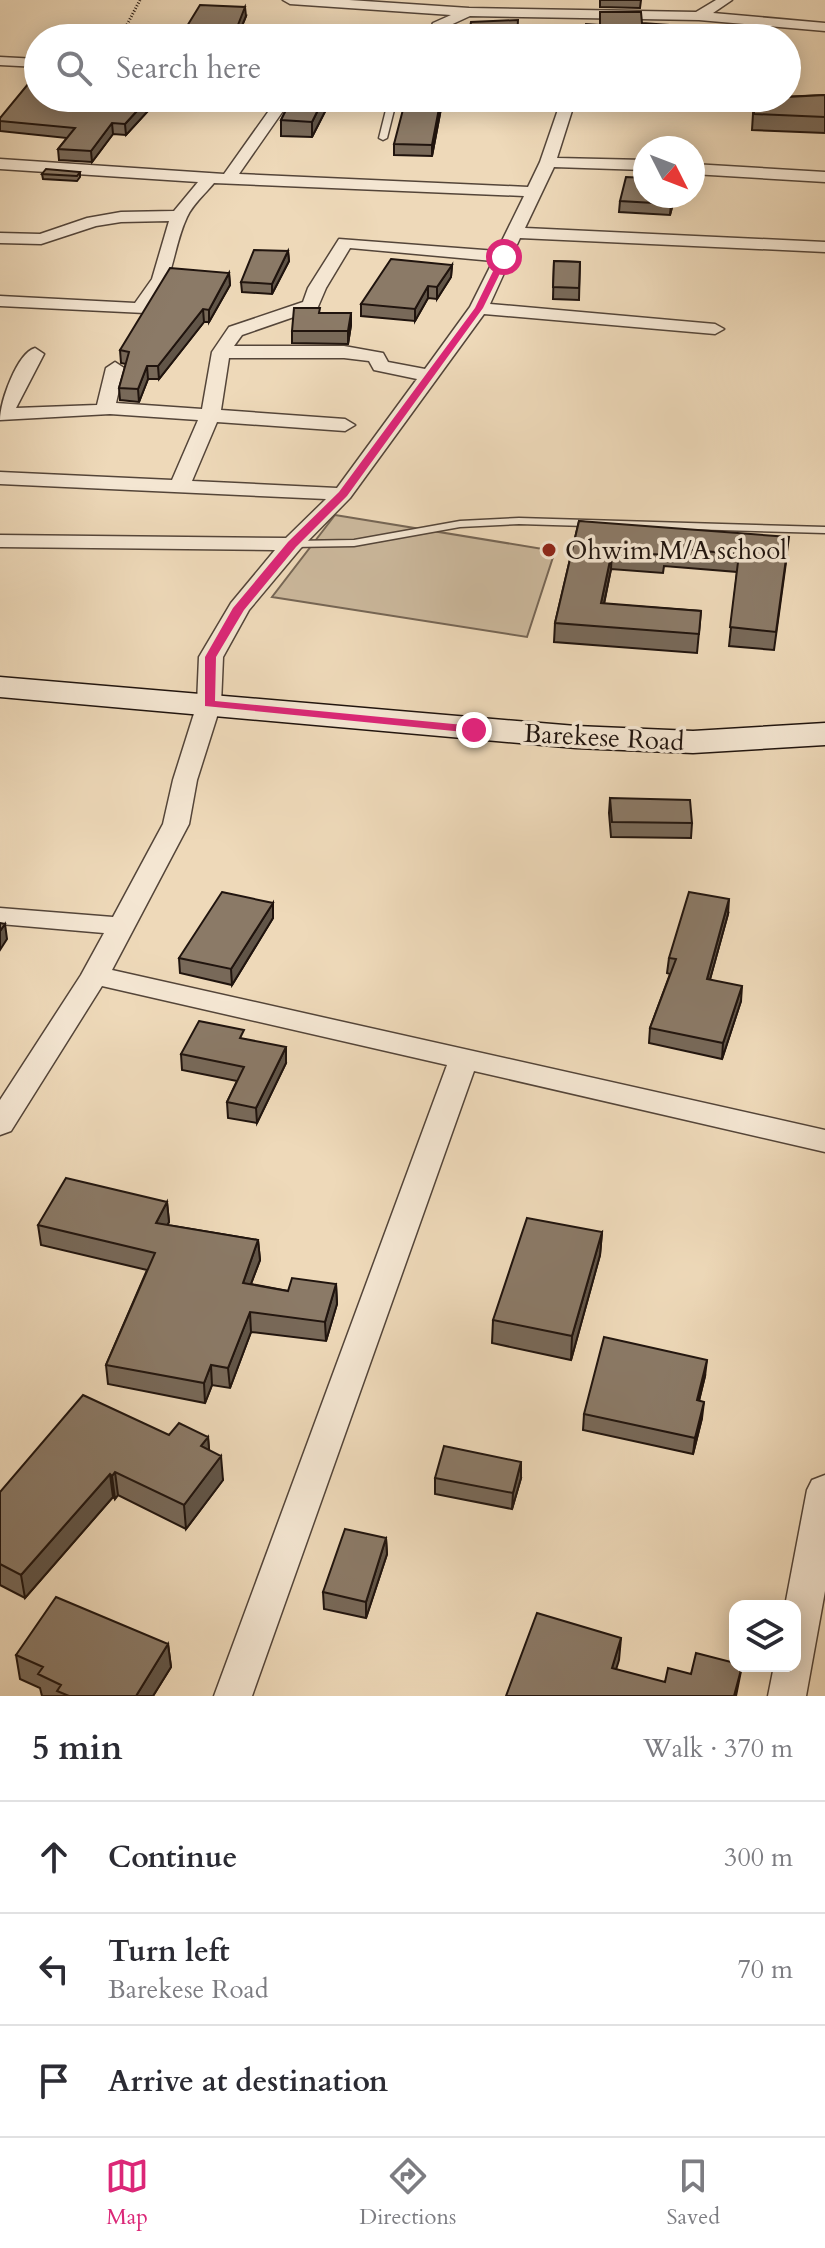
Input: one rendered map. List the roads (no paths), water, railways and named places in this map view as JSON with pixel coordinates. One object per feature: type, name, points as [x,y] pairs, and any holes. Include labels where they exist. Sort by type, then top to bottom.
[{"type":"main road","name":"Barekese Road","points":[[0,687],[576,737],[693,742],[825,734]]},
{"type":"street","points":[[290,0],[469,12],[699,16],[791,24]]},
{"type":"street","points":[[442,24],[469,12],[485,0]]},
{"type":"street","points":[[699,16],[725,0]]},
{"type":"street","points":[[801,25],[825,27]]},
{"type":"street","points":[[0,61],[24,62]]},
{"type":"street","points":[[228,179],[275,112]]},
{"type":"street","points":[[0,1124],[95,975],[176,824],[185,780],[209,704],[211,657],[239,608],[292,544],[343,494],[479,308],[548,162],[564,112]]},
{"type":"street","points":[[548,162],[633,165]]},
{"type":"street","points":[[0,164],[228,179],[534,192]]},
{"type":"street","points":[[705,170],[825,177]]},
{"type":"street","points":[[0,301],[139,309],[158,285],[179,216],[210,178]]},
{"type":"street","points":[[0,238],[41,239],[93,222],[121,217],[179,216]]},
{"type":"street","points":[[514,233],[825,247]]},
{"type":"street","points":[[179,487],[211,413],[221,352],[235,331],[311,305],[317,288],[345,243],[359,241],[504,257]]},
{"type":"street","points":[[479,308],[715,329]]},
{"type":"street","points":[[221,352],[344,352],[376,357],[381,366],[388,369],[429,376]]},
{"type":"street","points":[[1,414],[35,354]]},
{"type":"street","points":[[110,408],[106,405],[115,368]]},
{"type":"street","points":[[1,414],[110,408],[345,425]]},
{"type":"street","points":[[0,478],[343,494]]},
{"type":"street","points":[[0,541],[292,544]]},
{"type":"street","points":[[0,916],[121,926]]},
{"type":"street","points":[[95,975],[825,1141]]},
{"type":"street","points":[[233,1696],[464,1058]]},
{"type":"street","points":[[801,1620],[825,1490]]},
{"type":"street","points":[[787,1696],[792,1672]]},
{"type":"lane","points":[[383,138],[390,112]]},
{"type":"lane","points":[[292,544],[354,543],[460,524],[519,521],[825,530]]},
{"type":"place","name":"Ohwim M/A school","points":[[549,550]]}]
